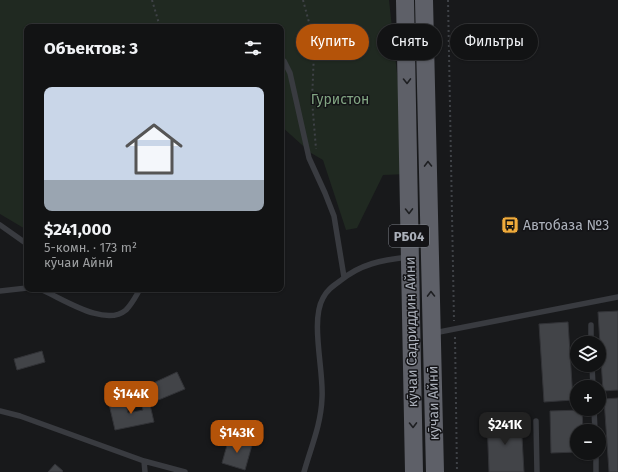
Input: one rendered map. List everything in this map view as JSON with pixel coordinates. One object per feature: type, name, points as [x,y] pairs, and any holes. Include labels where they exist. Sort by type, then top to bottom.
[{"type":"highway","name":"кӯчаи Садриддин Айни","points":[[405,0],[414,472]]},
{"type":"highway","name":"кӯчаи Садриддин Айни","points":[[424,0],[432,333]]},
{"type":"highway","name":"кӯчаи Айнӣ","points":[[432,333],[435,472]]},
{"type":"lane","points":[[284,61],[290,73],[309,158],[334,216],[344,277]]},
{"type":"lane","points":[[0,225],[24,242]]},
{"type":"lane","points":[[304,472],[318,429],[322,407],[318,320],[322,299],[327,291],[344,277],[369,263],[410,256]]},
{"type":"lane","points":[[0,291],[24,288]]},
{"type":"lane","points":[[47,292],[98,315],[110,317],[120,314],[127,309],[138,292]]},
{"type":"lane","points":[[432,333],[618,296]]},
{"type":"lane","points":[[591,326],[591,336]]},
{"type":"lane","points":[[0,412],[27,419],[144,461],[185,472]]},
{"type":"lane","points":[[536,421],[537,472]]},
{"type":"lane","points":[[596,460],[596,472]]},
{"type":"lane","points":[[144,461],[145,472]]},
{"type":"path","points":[[152,0],[159,24]]},
{"type":"path","points":[[303,0],[310,26],[314,53],[312,100],[316,151]]},
{"type":"path","points":[[448,0],[457,472]]},
{"type":"green space","name":"Гуристон","points":[[0,0],[389,0],[392,24],[377,24],[377,60],[396,60],[408,174],[383,175],[357,228],[346,230],[323,160],[311,153],[284,129],[284,24],[24,24],[24,228],[0,214]]},
{"type":"building","points":[[618,311],[618,390],[606,391],[606,380],[602,380],[602,372],[606,372],[606,336],[600,336],[598,312]]},
{"type":"building","points":[[568,322],[570,372],[572,380],[570,380],[570,400],[544,402],[539,324]]},
{"type":"building","points":[[42,351],[45,362],[17,370],[14,359]]},
{"type":"building","points":[[177,372],[185,389],[156,401],[149,385]]},
{"type":"building","points":[[148,396],[154,422],[115,430],[109,404],[125,400],[128,413],[143,410],[140,398]]},
{"type":"building","points":[[618,398],[618,472],[609,472],[605,416],[606,399]]},
{"type":"building","points":[[570,410],[570,416],[582,416],[583,424],[570,424],[570,452],[551,453],[550,411]]},
{"type":"building","points":[[521,419],[524,472],[489,472],[487,420]]},
{"type":"building","points":[[229,438],[252,445],[245,470],[222,463]]},
{"type":"building","points":[[55,464],[63,471],[48,472]]},
{"type":"place","name":"Автобаза №3","points":[[510,225]]}]
